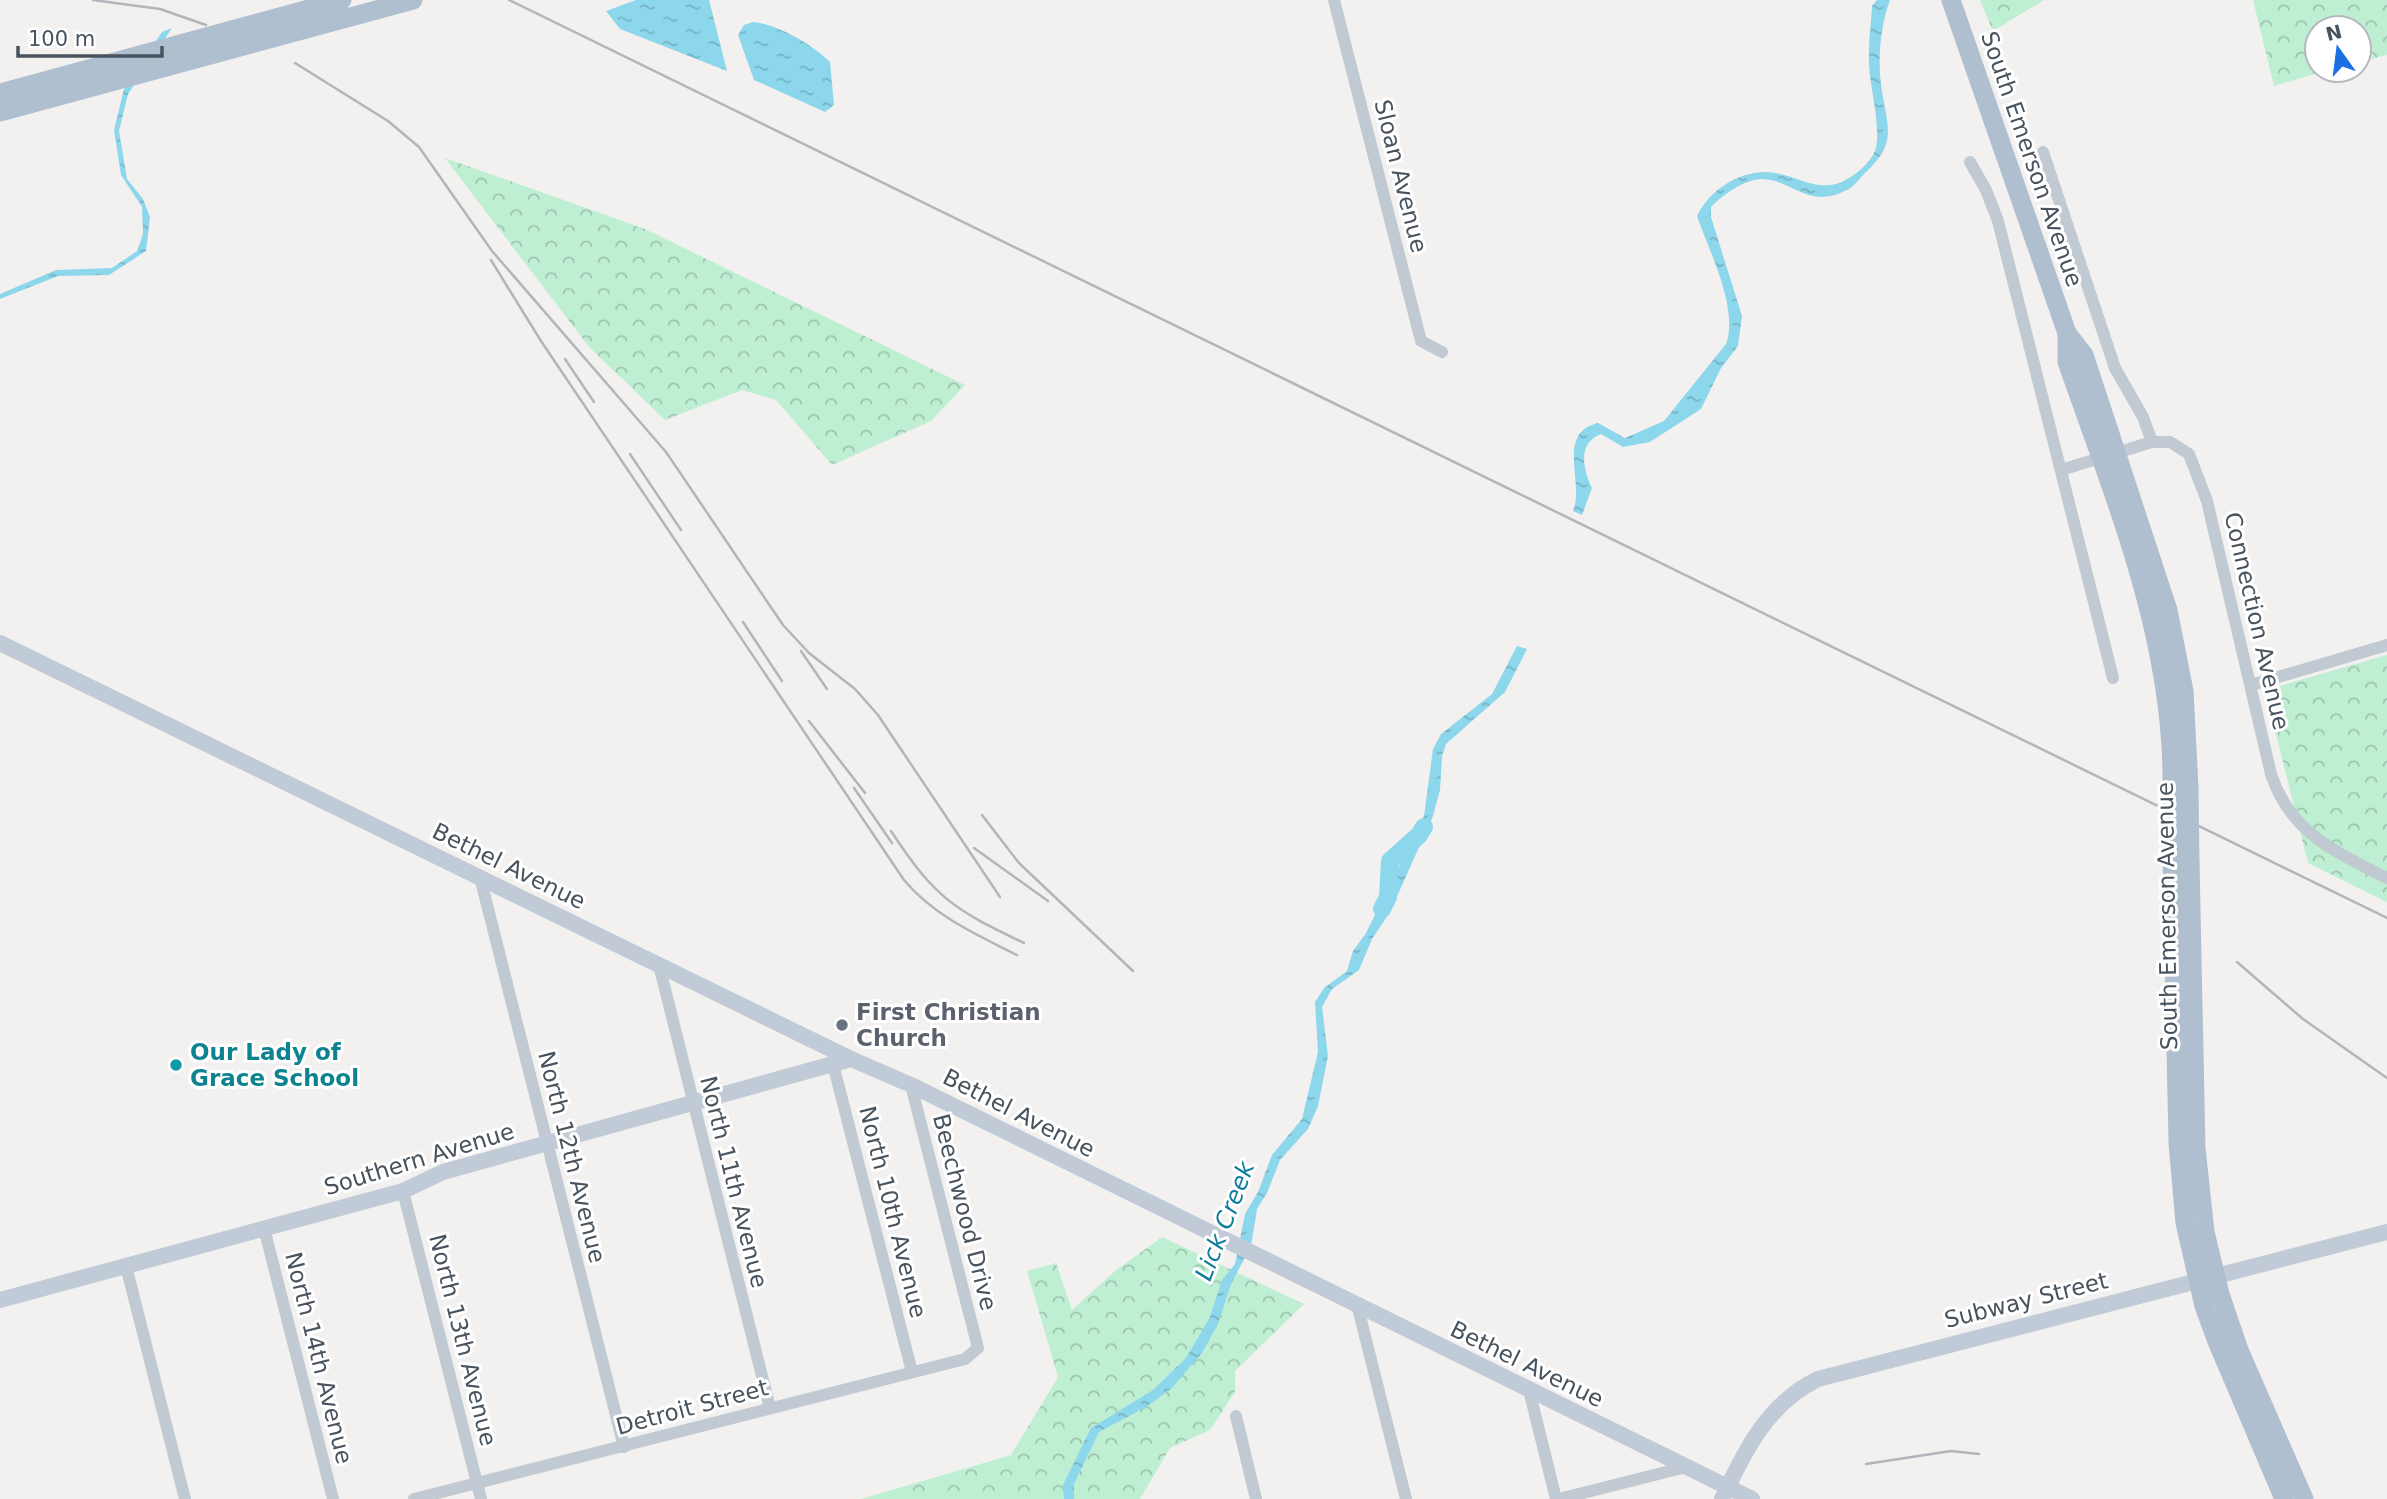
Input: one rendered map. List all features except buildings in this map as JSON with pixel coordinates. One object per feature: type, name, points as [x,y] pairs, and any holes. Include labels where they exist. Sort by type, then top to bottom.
[{"type":"main road","points":[[0,93],[342,0]]},
{"type":"main road","points":[[0,112],[413,0]]},
{"type":"main road","name":"South Emerson Avenue","points":[[1951,0],[2067,333],[2067,362],[2108,454],[2165,598],[2178,649],[2187,715],[2180,783],[2181,859],[2190,890],[2198,1172],[2206,1277],[2216,1339],[2284,1499]]},
{"type":"main road","name":"South Emerson Avenue","points":[[2181,859],[2172,876],[2179,1163],[2185,1223],[2304,1499]]},
{"type":"street","name":"Sloan Avenue","points":[[1335,0],[1421,341],[1442,352]]},
{"type":"street","name":"South Emerson Avenue","points":[[2043,152],[2115,368],[2143,416],[2152,442]]},
{"type":"street","points":[[1970,162],[1986,190],[1998,221],[2113,678]]},
{"type":"street","name":"Connection Avenue","points":[[2061,470],[2152,442],[2170,442],[2182,447],[2195,463],[2271,774],[2290,814],[2318,841],[2387,878]]},
{"type":"street","name":"Bethel Avenue","points":[[0,643],[851,1059],[911,1085],[1685,1467],[1725,1493],[1752,1499]]},
{"type":"street","points":[[2251,685],[2387,645]]},
{"type":"street","name":"North 12th Avenue","points":[[480,877],[624,1447]]},
{"type":"street","name":"North 11th Avenue","points":[[659,965],[770,1408]]},
{"type":"street","name":"Southern Avenue","points":[[0,1300],[403,1191],[443,1172],[851,1059]]},
{"type":"street","name":"North 10th Avenue","points":[[833,1064],[912,1372]]},
{"type":"street","name":"Beechwood Drive","points":[[911,1085],[978,1348]]},
{"type":"street","name":"North 13th Avenue","points":[[403,1191],[481,1499]]},
{"type":"street","name":"North 14th Avenue","points":[[264,1228],[333,1499]]},
{"type":"street","name":"Subway Street","points":[[1725,1493],[1759,1429],[1775,1408],[1789,1395],[1818,1379],[2387,1231]]},
{"type":"street","points":[[126,1266],[185,1499]]},
{"type":"street","points":[[1359,1308],[1406,1499]]},
{"type":"street","name":"Detroit Street","points":[[414,1499],[965,1359],[978,1348]]},
{"type":"street","points":[[1529,1390],[1558,1499],[1685,1467]]},
{"type":"street","points":[[1236,1416],[1256,1499]]},
{"type":"green space","points":[[1980,0],[2044,0],[1993,31]]},
{"type":"green space","points":[[2253,0],[2387,0],[2387,55],[2373,58],[2373,14],[2303,14],[2303,77],[2274,86]]},
{"type":"green space","points":[[445,158],[645,229],[965,385],[931,421],[832,465],[776,400],[742,390],[665,420],[589,347]]},
{"type":"green space","points":[[2387,655],[2387,902],[2308,863],[2265,690]]},
{"type":"green space","points":[[1162,1237],[1304,1304],[1235,1371],[1235,1392],[1210,1430],[1170,1448],[1140,1499],[861,1499],[1011,1455],[1058,1377],[1027,1271],[1056,1263],[1072,1310],[1115,1271]]},
{"type":"water","points":[[636,0],[709,0],[727,71],[620,29],[606,11]]},
{"type":"water","points":[[1877,0],[1890,0],[1882,33],[1880,57],[1880,80],[1888,126],[1882,153],[1854,185],[1836,195],[1813,196],[1763,179],[1734,188],[1711,207],[1711,217],[1742,316],[1738,346],[1721,368],[1701,409],[1650,442],[1623,447],[1601,434],[1588,443],[1584,464],[1592,488],[1582,515],[1573,511],[1576,500],[1574,448],[1585,429],[1598,423],[1625,438],[1664,421],[1726,344],[1729,314],[1721,280],[1697,216],[1702,207],[1716,191],[1745,175],[1777,173],[1817,185],[1828,185],[1849,178],[1873,155],[1877,132],[1869,50],[1872,6]]},
{"type":"water","points":[[753,22],[794,36],[830,62],[834,105],[825,112],[754,80],[738,35],[744,25]]},
{"type":"water","points":[[172,28],[128,94],[119,131],[127,179],[143,199],[150,217],[146,251],[109,275],[58,276],[0,299],[0,294],[56,270],[112,268],[137,251],[143,234],[142,207],[121,175],[114,130],[124,89],[162,32]]},
{"type":"water","name":"Lick Creek","points":[[1517,646],[1527,649],[1505,692],[1446,744],[1442,756],[1440,790],[1433,816],[1390,912],[1372,939],[1359,970],[1332,989],[1322,1007],[1328,1056],[1318,1106],[1308,1129],[1280,1160],[1267,1193],[1257,1209],[1251,1246],[1231,1284],[1218,1324],[1202,1353],[1171,1389],[1146,1407],[1099,1432],[1074,1484],[1074,1499],[1064,1499],[1063,1485],[1091,1428],[1153,1390],[1186,1358],[1209,1319],[1222,1280],[1235,1264],[1245,1214],[1258,1192],[1272,1155],[1302,1119],[1318,1052],[1315,1002],[1324,988],[1347,971],[1353,951],[1366,933],[1424,816],[1433,749],[1441,734],[1492,694]]},
{"type":"waterway","name":"Lick Creek","points":[[1382,909],[1388,897],[1390,861],[1419,835],[1424,827]]},
{"type":"railway","points":[[93,0],[160,9],[206,25]]},
{"type":"railway","points":[[509,0],[2387,918]]},
{"type":"railway","points":[[295,63],[388,121],[419,147],[492,251],[666,452],[783,625],[809,653],[855,689],[878,715],[1000,897]]},
{"type":"railway","points":[[491,260],[541,341],[904,880],[942,914],[1017,955]]},
{"type":"railway","points":[[565,359],[594,402]]},
{"type":"railway","points":[[630,454],[681,530]]},
{"type":"railway","points":[[743,622],[782,681]]},
{"type":"railway","points":[[801,651],[827,689]]},
{"type":"railway","points":[[809,721],[865,793]]},
{"type":"railway","points":[[854,788],[892,843]]},
{"type":"railway","points":[[982,815],[1019,863],[1133,971]]},
{"type":"railway","points":[[891,831],[920,872],[947,899],[979,921],[1024,943]]},
{"type":"railway","points":[[974,848],[1048,901]]},
{"type":"railway","points":[[2237,962],[2303,1019],[2387,1078]]},
{"type":"railway","points":[[1866,1464],[1951,1451],[1979,1454]]},
{"type":"place","name":"First Christian Church","points":[[842,1025]]},
{"type":"place","name":"Our Lady of Grace School","points":[[176,1065]]}]
